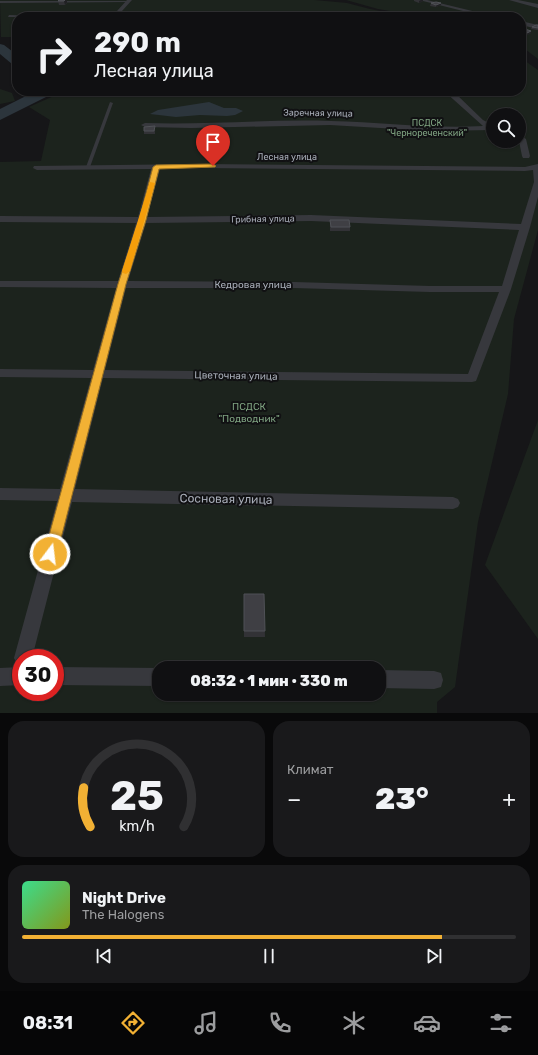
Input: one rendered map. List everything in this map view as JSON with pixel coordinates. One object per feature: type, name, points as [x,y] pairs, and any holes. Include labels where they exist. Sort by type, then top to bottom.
[{"type":"street","points":[[421,0],[473,12]]},
{"type":"street","points":[[511,0],[538,6]]},
{"type":"street","points":[[120,12],[129,1]]},
{"type":"street","points":[[526,24],[538,27]]},
{"type":"street","points":[[453,96],[486,124]]},
{"type":"street","name":"Заречная улица","points":[[146,125],[351,123],[436,130],[486,128]]},
{"type":"street","points":[[524,148],[526,156]]},
{"type":"street","points":[[506,289],[526,227],[538,182],[537,166]]},
{"type":"street","name":"Лесная улица","points":[[37,168],[156,167],[525,169],[537,166]]},
{"type":"street","points":[[25,649],[122,284],[142,220],[156,167]]},
{"type":"street","name":"Грибная улица","points":[[0,219],[142,220],[311,218],[526,227]]},
{"type":"street","name":"Кедровая улица","points":[[0,284],[294,285],[430,289],[506,289]]},
{"type":"street","name":"Цветочная улица","points":[[0,373],[472,378],[506,289]]},
{"type":"street","name":"Сосновая улица","points":[[0,494],[453,503]]},
{"type":"street","points":[[0,677],[12,675]]},
{"type":"street","points":[[64,676],[152,677]]},
{"type":"street","points":[[386,679],[434,680]]},
{"type":"lane","points":[[0,2],[129,1]]},
{"type":"lane","points":[[88,167],[111,103]]},
{"type":"green space","points":[[0,0],[314,0],[347,3],[386,12],[12,12],[12,37],[1,37]]},
{"type":"green space","points":[[346,0],[538,0],[538,59],[526,50],[526,12],[396,12],[378,9]]},
{"type":"green space","name":"ПСДСК \"Подводник\"","points":[[526,62],[538,70],[538,230],[514,319],[508,394],[478,522],[455,687],[437,702],[437,713],[0,713],[0,162],[41,161],[50,120],[29,107],[54,96],[526,96]]},
{"type":"green space","points":[[0,89],[12,93],[15,101],[0,104]]},
{"type":"green space","points":[[538,420],[538,639],[485,565]]},
{"type":"shaded area","points":[[209,102],[224,108],[236,108],[243,111],[235,115],[227,116],[200,115],[176,117],[150,114],[158,110]]},
{"type":"building","points":[[431,3],[441,3],[436,5]]},
{"type":"building","points":[[538,25],[538,28],[532,27]]},
{"type":"building","points":[[526,29],[531,31],[527,33]]},
{"type":"building","points":[[155,126],[154,131],[144,131],[144,127]]},
{"type":"building","points":[[330,220],[349,220],[350,227],[331,227]]},
{"type":"building","points":[[244,594],[264,594],[265,631],[244,631]]},
{"type":"waterway","points":[[0,48],[12,57]]},
{"type":"waterway","points":[[0,115],[37,96]]},
{"type":"slow traffic","points":[[126,271],[152,183]]},
{"type":"route","points":[[50,554],[122,284],[142,220],[156,167],[213,166]]},
{"type":"park label","name":"ПСДСК \"Чернореченский\"","points":[[427,128]]}]
